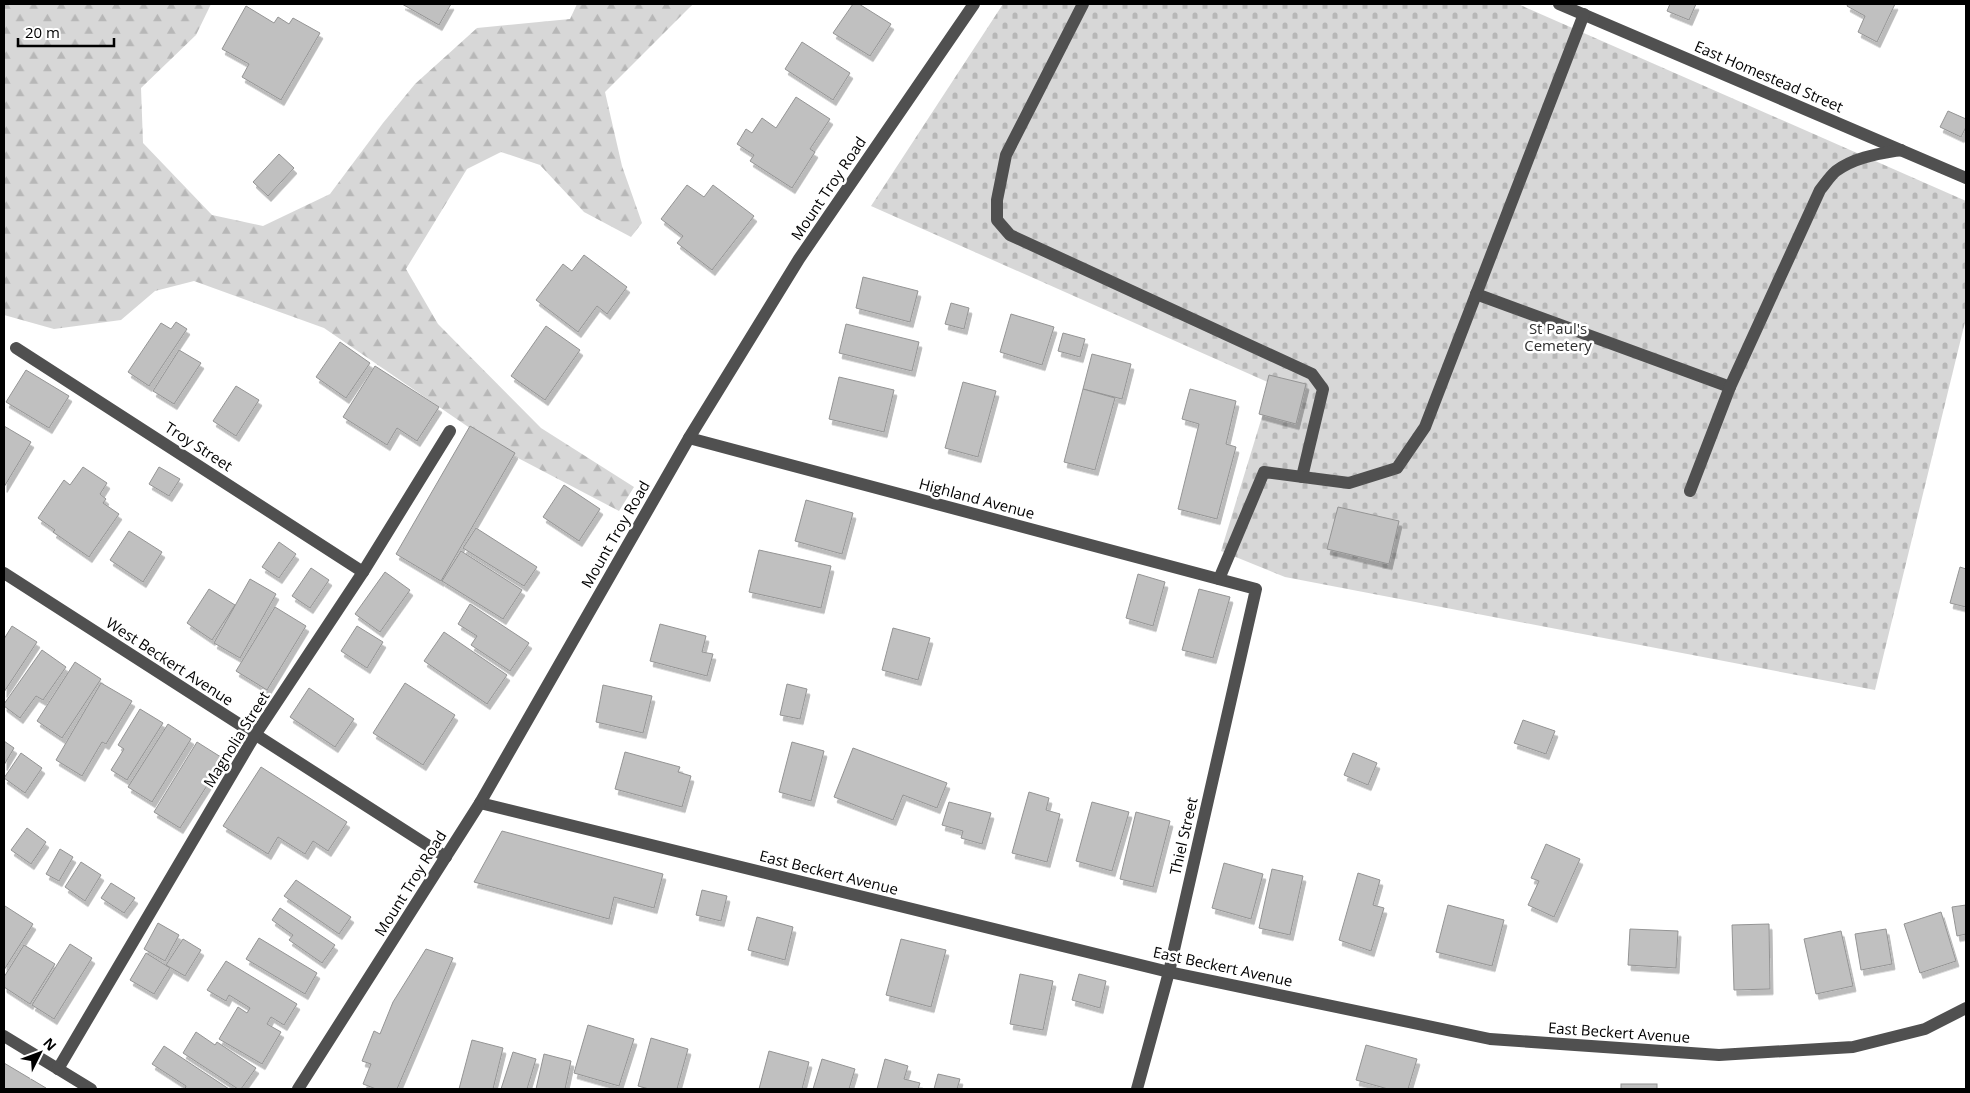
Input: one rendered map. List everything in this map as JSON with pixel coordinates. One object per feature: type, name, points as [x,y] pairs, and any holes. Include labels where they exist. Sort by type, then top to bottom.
[{"type":"street","name":"Mount Troy Road","points":[[298,1089],[480,803],[689,438],[799,259],[974,4]]},
{"type":"street","points":[[1083,4],[1006,155],[997,200],[997,220],[1010,235],[1312,374],[1323,388],[1302,477]]},
{"type":"street","name":"East Homestead Street","points":[[1559,4],[1966,178]]},
{"type":"street","points":[[1219,579],[1264,472],[1349,483],[1397,468],[1425,427],[1584,14]]},
{"type":"street","points":[[1690,491],[1730,387],[1820,190],[1835,172],[1851,162],[1871,155],[1901,150]]},
{"type":"street","points":[[1476,294],[1730,387]]},
{"type":"street","name":"Troy Street","points":[[16,348],[363,572]]},
{"type":"street","name":"Magnolia Street","points":[[58,1069],[255,735],[363,572],[450,431]]},
{"type":"street","name":"Highland Avenue","points":[[689,438],[1256,589]]},
{"type":"street","name":"West Beckert Avenue","points":[[4,573],[446,856]]},
{"type":"street","name":"Thiel Street","points":[[1137,1089],[1169,972],[1256,589]]},
{"type":"street","name":"East Beckert Avenue","points":[[480,803],[1169,972],[1490,1039],[1719,1055],[1853,1047],[1925,1029],[1966,1008]]},
{"type":"street","points":[[4,1036],[91,1089]]},
{"type":"green space","points":[[4,4],[211,4],[196,35],[141,88],[143,143],[212,215],[263,226],[330,194],[415,84],[477,28],[570,19],[577,4],[693,4],[605,92],[622,166],[642,223],[631,237],[584,212],[540,165],[501,152],[467,169],[406,269],[438,324],[541,428],[634,487],[619,511],[499,448],[324,328],[194,281],[155,291],[121,320],[54,329],[4,315]]},
{"type":"green space","name":"St Paul's Cemetery","points":[[1003,4],[1518,4],[1966,201],[1966,318],[1875,690],[1285,577],[1221,551],[1272,384],[871,206]]},
{"type":"building","points":[[402,4],[451,4],[439,25]]},
{"type":"building","points":[[853,4],[859,4],[891,24],[870,56],[833,33]]},
{"type":"building","points":[[1670,4],[1696,4],[1689,20],[1667,11]]},
{"type":"building","points":[[1848,4],[1895,4],[1877,42],[1858,32],[1865,16],[1847,6]]},
{"type":"building","points":[[246,6],[274,23],[278,17],[289,24],[293,18],[320,33],[281,100],[242,77],[249,64],[222,49]]},
{"type":"building","points":[[802,42],[850,73],[833,100],[785,69]]},
{"type":"building","points":[[796,97],[830,119],[810,149],[815,152],[792,188],[750,161],[754,155],[737,144],[746,129],[752,133],[762,118],[776,128]]},
{"type":"building","points":[[1948,111],[1966,119],[1966,127],[1961,137],[1940,127]]},
{"type":"building","points":[[279,154],[294,168],[268,196],[253,182]]},
{"type":"building","points":[[687,185],[704,197],[713,185],[754,216],[712,270],[677,243],[683,236],[661,219]]},
{"type":"building","points":[[584,255],[627,287],[607,314],[597,306],[578,332],[536,300],[563,264],[572,271]]},
{"type":"building","points":[[863,277],[918,291],[910,322],[856,308]]},
{"type":"building","points":[[951,303],[969,308],[964,329],[945,324]]},
{"type":"building","points":[[1011,314],[1054,327],[1042,365],[1000,352]]},
{"type":"building","points":[[176,322],[187,329],[149,386],[128,372],[161,323],[171,329]]},
{"type":"building","points":[[846,324],[919,342],[912,371],[839,353]]},
{"type":"building","points":[[546,326],[580,350],[545,400],[511,376]]},
{"type":"building","points":[[1063,333],[1085,339],[1080,357],[1058,351]]},
{"type":"building","points":[[340,342],[370,363],[346,398],[316,377]]},
{"type":"building","points":[[179,350],[201,363],[174,404],[153,391]]},
{"type":"building","points":[[1092,354],[1131,364],[1122,399],[1083,389]]},
{"type":"building","points":[[375,366],[439,407],[417,441],[397,428],[387,445],[343,417]]},
{"type":"building","points":[[26,370],[69,396],[49,428],[6,402]]},
{"type":"building","points":[[1269,375],[1306,384],[1296,424],[1259,414]]},
{"type":"building","points":[[839,377],[894,390],[884,432],[829,419]]},
{"type":"building","points":[[963,382],[996,391],[978,457],[945,448]]},
{"type":"building","points":[[236,386],[259,400],[236,436],[213,421]]},
{"type":"building","points":[[1083,389],[1115,398],[1095,470],[1064,462]]},
{"type":"building","points":[[1190,389],[1236,401],[1226,444],[1236,447],[1217,519],[1178,509],[1199,424],[1182,419]]},
{"type":"building","points":[[4,426],[31,442],[4,487]]},
{"type":"building","points":[[470,426],[515,453],[441,581],[396,554]]},
{"type":"building","points":[[83,467],[107,483],[100,494],[106,499],[103,503],[119,514],[89,557],[53,532],[55,530],[38,518],[64,480],[70,485]]},
{"type":"building","points":[[159,467],[180,479],[169,496],[149,484]]},
{"type":"building","points":[[564,485],[600,509],[579,541],[543,517]]},
{"type":"building","points":[[806,500],[853,513],[842,554],[795,541]]},
{"type":"building","points":[[1338,507],[1399,521],[1389,564],[1327,549]]},
{"type":"building","points":[[476,528],[537,567],[524,586],[463,548]]},
{"type":"building","points":[[129,531],[162,552],[143,582],[110,560]]},
{"type":"building","points":[[279,542],[296,554],[279,578],[262,567]]},
{"type":"building","points":[[759,550],[831,566],[821,608],[749,592]]},
{"type":"building","points":[[461,551],[522,590],[503,619],[442,581]]},
{"type":"building","points":[[1960,567],[1966,569],[1966,607],[1950,603]]},
{"type":"building","points":[[311,568],[329,580],[310,608],[292,596]]},
{"type":"building","points":[[385,572],[410,590],[380,632],[355,614]]},
{"type":"building","points":[[1138,574],[1165,582],[1153,626],[1126,618]]},
{"type":"building","points":[[250,579],[276,594],[240,658],[214,643]]},
{"type":"building","points":[[209,589],[235,605],[212,640],[187,623]]},
{"type":"building","points":[[1199,589],[1230,597],[1213,658],[1182,650]]},
{"type":"building","points":[[470,604],[529,643],[510,671],[471,645],[477,636],[458,624]]},
{"type":"building","points":[[275,607],[306,626],[267,690],[236,671]]},
{"type":"building","points":[[660,624],[706,636],[702,652],[713,654],[707,676],[650,661]]},
{"type":"building","points":[[12,626],[37,642],[4,692],[4,639]]},
{"type":"building","points":[[357,626],[383,642],[367,668],[341,651]]},
{"type":"building","points":[[893,628],[930,638],[918,680],[882,670]]},
{"type":"building","points":[[444,632],[507,675],[487,704],[424,661]]},
{"type":"building","points":[[42,650],[66,667],[43,700],[36,696],[20,718],[4,706],[4,704]]},
{"type":"building","points":[[75,662],[101,679],[62,738],[37,721]]},
{"type":"building","points":[[101,683],[132,701],[106,744],[102,742],[82,776],[56,760]]},
{"type":"building","points":[[405,683],[455,715],[423,765],[373,733]]},
{"type":"building","points":[[787,684],[807,689],[800,719],[780,715]]},
{"type":"building","points":[[603,685],[652,696],[643,733],[596,722]]},
{"type":"building","points":[[309,688],[354,719],[335,747],[290,717]]},
{"type":"building","points":[[140,709],[163,723],[127,780],[111,770],[124,749],[118,745]]},
{"type":"building","points":[[1523,720],[1555,731],[1546,754],[1514,743]]},
{"type":"building","points":[[168,724],[191,739],[152,802],[128,787]]},
{"type":"building","points":[[4,741],[14,748],[4,765]]},
{"type":"building","points":[[197,742],[224,759],[180,828],[154,812]]},
{"type":"building","points":[[792,742],[824,751],[811,801],[779,792]]},
{"type":"building","points":[[853,748],[947,783],[937,808],[903,795],[893,820],[834,797]]},
{"type":"building","points":[[625,752],[680,767],[678,772],[691,776],[682,807],[615,789]]},
{"type":"building","points":[[21,753],[42,768],[25,793],[4,778]]},
{"type":"building","points":[[1353,753],[1377,763],[1368,785],[1344,775]]},
{"type":"building","points":[[261,767],[347,822],[328,851],[313,841],[305,854],[278,837],[268,854],[223,826]]},
{"type":"building","points":[[1029,792],[1049,798],[1046,810],[1060,814],[1047,862],[1012,853]]},
{"type":"building","points":[[949,802],[991,813],[982,844],[961,838],[963,831],[942,825]]},
{"type":"building","points":[[1092,802],[1129,812],[1112,871],[1076,861]]},
{"type":"building","points":[[1136,812],[1170,821],[1153,887],[1120,879]]},
{"type":"building","points":[[27,828],[46,842],[31,864],[11,850]]},
{"type":"building","points":[[502,831],[663,874],[654,908],[614,897],[609,919],[474,882]]},
{"type":"building","points":[[1546,844],[1580,859],[1554,917],[1528,905],[1539,881],[1531,878]]},
{"type":"building","points":[[60,849],[73,857],[59,881],[46,874]]},
{"type":"building","points":[[81,862],[101,875],[85,901],[65,887]]},
{"type":"building","points":[[1224,863],[1263,874],[1251,919],[1212,908]]},
{"type":"building","points":[[1272,869],[1303,876],[1290,935],[1259,928]]},
{"type":"building","points":[[1358,873],[1380,880],[1373,905],[1384,908],[1371,951],[1339,940]]},
{"type":"building","points":[[296,880],[351,917],[339,934],[284,896]]},
{"type":"building","points":[[111,883],[135,898],[124,913],[101,898]]},
{"type":"building","points":[[702,890],[727,896],[721,921],[696,915]]},
{"type":"building","points":[[1448,905],[1504,920],[1492,966],[1436,952]]},
{"type":"building","points":[[1966,905],[1966,934],[1957,936],[1952,907]]},
{"type":"building","points":[[4,907],[33,924],[4,970]]},
{"type":"building","points":[[280,908],[335,945],[322,963],[289,940],[293,935],[272,920]]},
{"type":"building","points":[[1941,912],[1956,961],[1920,973],[1904,924]]},
{"type":"building","points":[[757,917],[793,927],[785,960],[748,950]]},
{"type":"building","points":[[158,923],[179,935],[165,961],[144,949]]},
{"type":"building","points":[[1769,924],[1770,989],[1734,990],[1732,925]]},
{"type":"building","points":[[1630,929],[1678,931],[1676,968],[1628,965]]},
{"type":"building","points":[[1886,929],[1892,964],[1861,970],[1855,934]]},
{"type":"building","points":[[1841,931],[1853,986],[1816,994],[1804,939]]},
{"type":"building","points":[[259,938],[317,973],[305,994],[246,959]]},
{"type":"building","points":[[183,939],[201,950],[185,976],[166,965]]},
{"type":"building","points":[[901,939],[946,950],[931,1007],[886,995]]},
{"type":"building","points":[[70,944],[92,958],[54,1019],[32,1005]]},
{"type":"building","points":[[24,945],[55,964],[30,1004],[4,987],[4,977]]},
{"type":"building","points":[[426,949],[453,958],[397,1089],[376,1089],[363,1084],[371,1064],[362,1061],[374,1031],[380,1034],[393,1002]]},
{"type":"building","points":[[146,953],[170,968],[154,994],[130,980]]},
{"type":"building","points":[[226,961],[297,1004],[284,1025],[271,1017],[267,1024],[281,1032],[262,1064],[219,1039],[238,1007],[247,1013],[250,1008],[229,995],[226,1001],[207,990]]},
{"type":"building","points":[[1020,974],[1053,981],[1043,1030],[1010,1024]]},
{"type":"building","points":[[1079,974],[1106,981],[1100,1008],[1072,1000]]},
{"type":"building","points":[[588,1025],[634,1039],[619,1086],[574,1073]]},
{"type":"building","points":[[196,1032],[215,1045],[217,1042],[256,1068],[241,1089],[238,1089],[183,1053]]},
{"type":"building","points":[[651,1038],[688,1049],[677,1089],[649,1089],[638,1086]]},
{"type":"building","points":[[472,1040],[503,1048],[493,1089],[459,1089]]},
{"type":"building","points":[[1366,1045],[1417,1059],[1408,1089],[1388,1089],[1356,1080]]},
{"type":"building","points":[[164,1046],[229,1089],[185,1089],[186,1086],[152,1064]]},
{"type":"building","points":[[769,1051],[809,1062],[802,1089],[759,1089]]},
{"type":"building","points":[[513,1052],[536,1059],[527,1089],[501,1089]]},
{"type":"building","points":[[544,1054],[571,1061],[565,1089],[536,1089]]},
{"type":"building","points":[[822,1059],[855,1069],[849,1089],[813,1089]]},
{"type":"building","points":[[885,1059],[908,1066],[904,1079],[920,1083],[918,1089],[877,1089]]},
{"type":"building","points":[[4,1063],[46,1088],[46,1089],[4,1089]]},
{"type":"building","points":[[938,1074],[960,1079],[957,1089],[934,1089]]},
{"type":"building","points":[[1621,1084],[1657,1084],[1657,1089],[1621,1089]]}]
